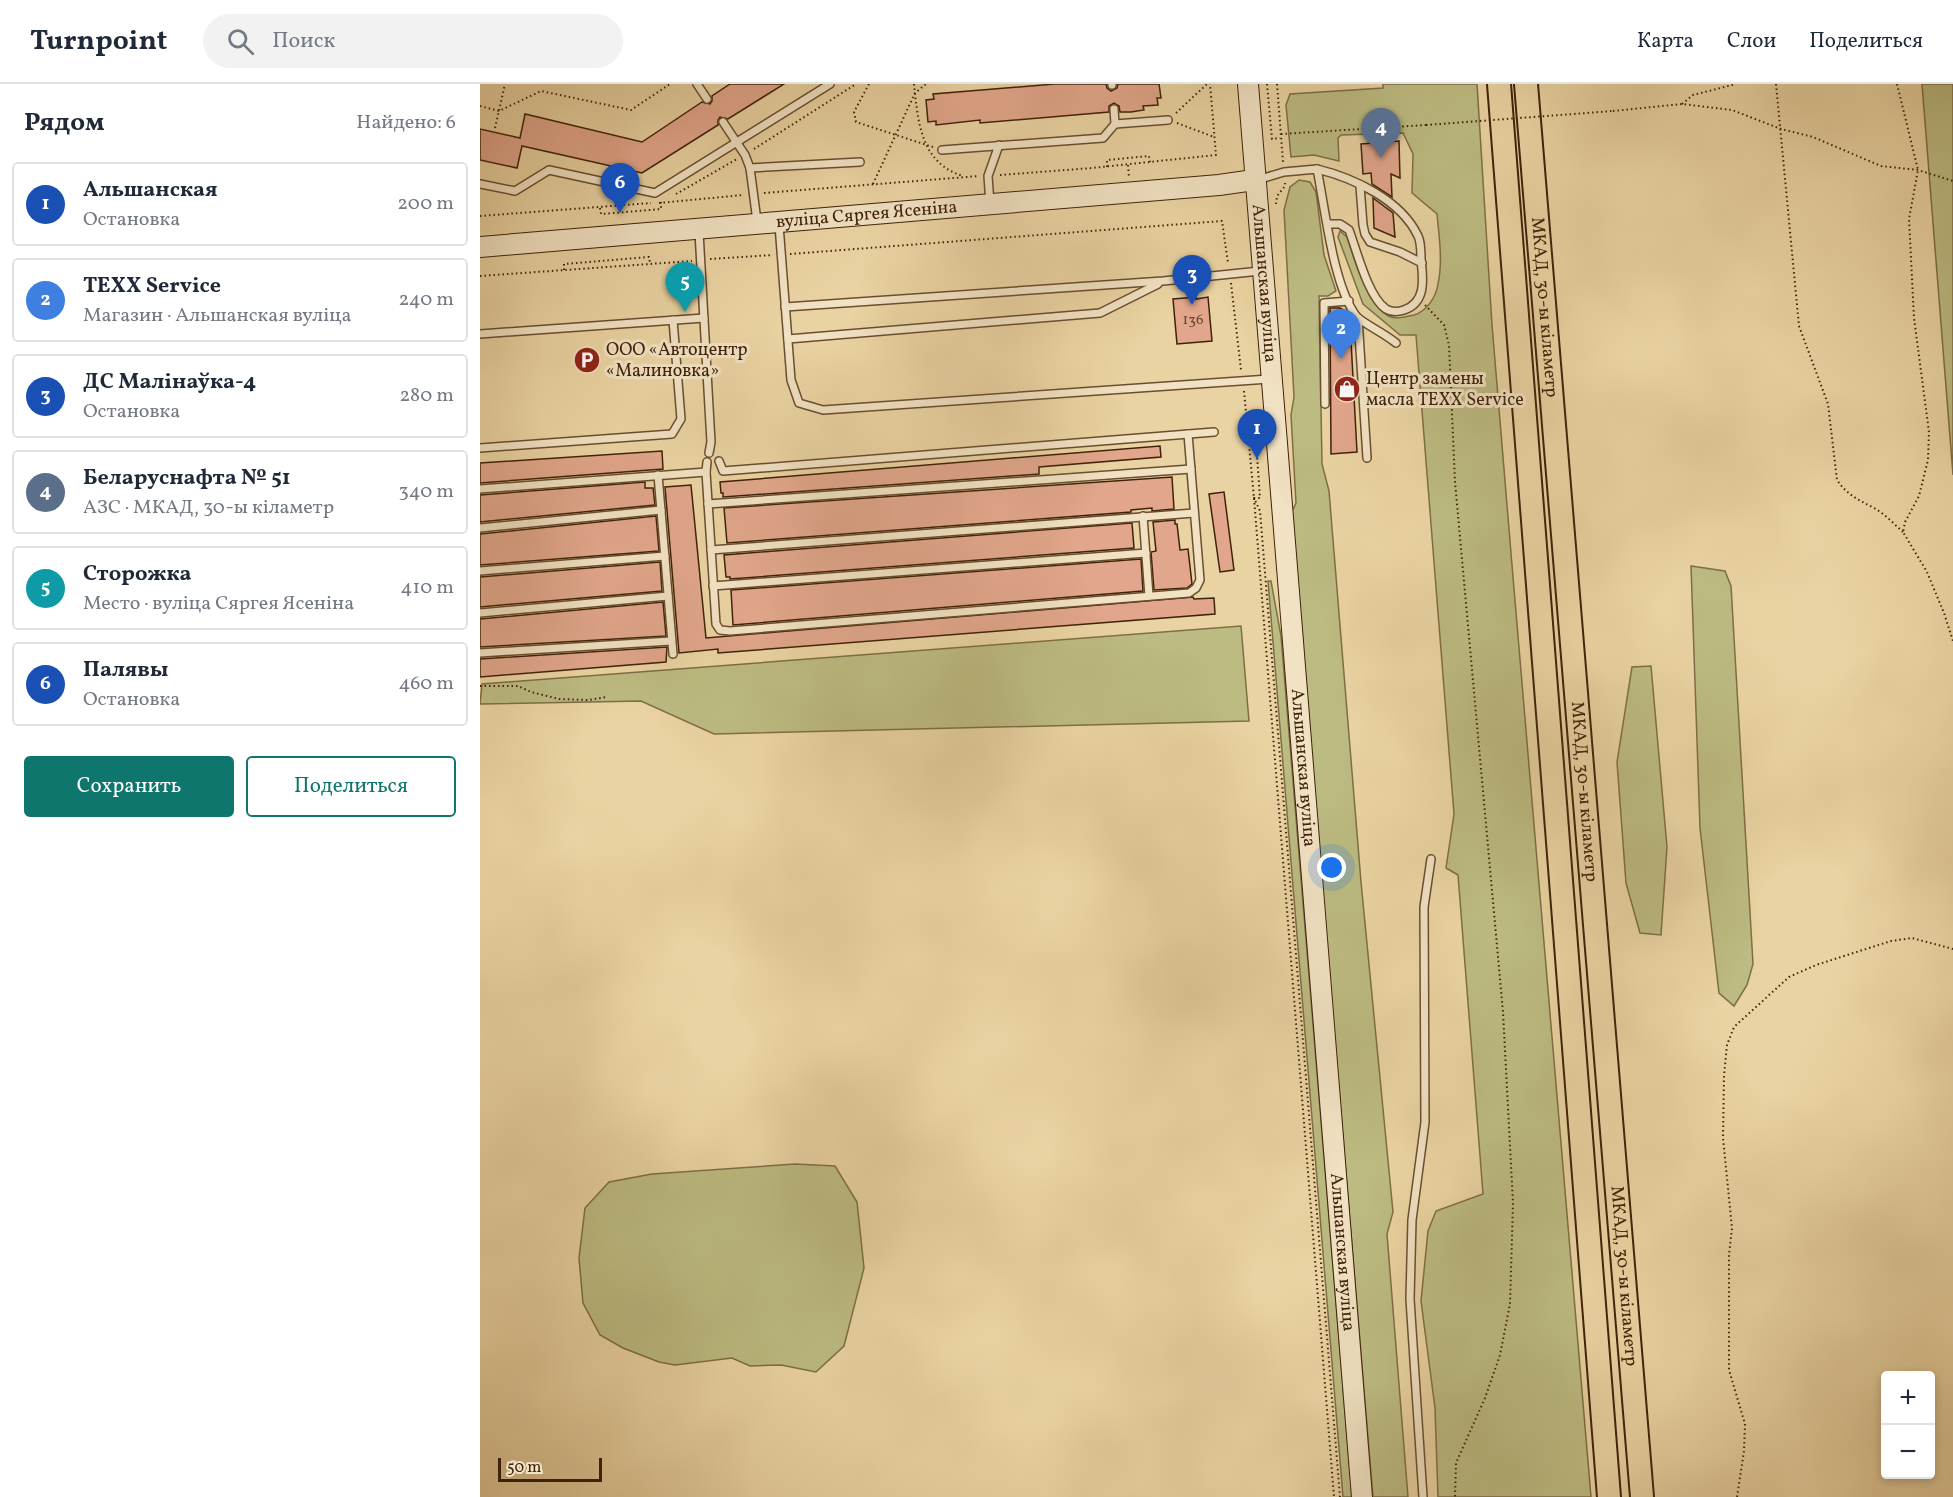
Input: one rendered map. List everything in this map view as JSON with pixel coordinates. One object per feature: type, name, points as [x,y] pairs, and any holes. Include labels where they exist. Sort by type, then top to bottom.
[{"type":"highway","name":"МКАД, 30-ы кіламетр","points":[[1499,84],[1609,1497]]},
{"type":"highway","name":"МКАД, 30-ы кіламетр","points":[[1526,84],[1642,1497]]},
{"type":"main road","name":"Альшанская вуліца","points":[[1248,84],[1362,1497]]},
{"type":"main road","name":"вуліца Сяргея Ясеніна","points":[[480,247],[551,243],[990,205],[1254,180]]},
{"type":"lane","points":[[697,84],[707,99]]},
{"type":"lane","points":[[480,184],[515,191],[549,170],[655,193],[830,84]]},
{"type":"lane","points":[[942,150],[1103,138],[1115,124],[1114,109]]},
{"type":"lane","points":[[1115,124],[1168,120]]},
{"type":"lane","points":[[723,122],[745,155],[750,168],[757,224]]},
{"type":"lane","points":[[990,205],[988,176],[999,145]]},
{"type":"lane","points":[[750,168],[860,162]]},
{"type":"lane","points":[[1254,180],[1284,172],[1317,169],[1342,175],[1389,201],[1404,214],[1420,238],[1424,281],[1416,303],[1398,312],[1388,310],[1374,295],[1349,230],[1340,224],[1328,224]]},
{"type":"lane","points":[[1317,169],[1331,249],[1349,301],[1358,318],[1367,458]]},
{"type":"lane","points":[[1360,186],[1363,225],[1370,242],[1400,252],[1422,263]]},
{"type":"lane","points":[[779,222],[791,380],[799,403],[823,410],[1243,383],[1271,379]]},
{"type":"lane","points":[[699,229],[712,453]]},
{"type":"lane","points":[[785,308],[1162,281],[1262,270]]},
{"type":"lane","points":[[788,339],[1100,313],[1162,281]]},
{"type":"lane","points":[[1324,405],[1324,303],[1349,301]]},
{"type":"lane","points":[[480,334],[704,318]]},
{"type":"lane","points":[[1358,318],[1396,343]]},
{"type":"lane","points":[[480,448],[672,434],[681,419],[673,320]]},
{"type":"lane","points":[[718,461],[723,471],[1214,432]]},
{"type":"lane","points":[[707,462],[716,624],[720,630],[730,631],[1189,593],[1196,588],[1200,580],[1188,434]]},
{"type":"lane","points":[[708,504],[1191,469]]},
{"type":"lane","points":[[480,489],[706,472]]},
{"type":"lane","points":[[658,475],[673,654]]},
{"type":"lane","points":[[480,528],[661,510]]},
{"type":"lane","points":[[711,550],[1194,513]]},
{"type":"lane","points":[[1143,516],[1149,596]]},
{"type":"lane","points":[[713,586],[1146,553]]},
{"type":"lane","points":[[480,571],[665,556]]},
{"type":"lane","points":[[480,613],[668,596]]},
{"type":"lane","points":[[480,653],[671,641]]},
{"type":"lane","points":[[1423,1497],[1410,1299],[1412,1220],[1425,1122],[1424,907],[1431,859]]},
{"type":"path","points":[[495,128],[505,84]]},
{"type":"path","points":[[480,106],[499,111],[541,92],[631,110],[670,84]]},
{"type":"path","points":[[660,202],[745,155],[856,84]]},
{"type":"path","points":[[869,84],[854,112],[856,122],[942,150]]},
{"type":"path","points":[[914,84],[924,143],[936,161],[952,172],[966,176]]},
{"type":"path","points":[[873,184],[915,93],[926,84]]},
{"type":"path","points":[[1208,84],[1168,120],[1214,137]]},
{"type":"path","points":[[480,216],[600,208],[966,176],[1107,167],[1216,155],[1208,84]]},
{"type":"path","points":[[1268,84],[1272,139],[1281,138]]},
{"type":"path","points":[[1277,84],[1281,134],[1426,125],[1682,104],[1732,110],[1781,129],[1813,137],[1881,166],[1918,170],[1953,182]]},
{"type":"path","points":[[1682,104],[1693,95],[1736,84]]},
{"type":"path","points":[[1776,84],[1798,326],[1828,404],[1837,480],[1843,490],[1860,502],[1875,508],[1903,532],[1927,572],[1953,641]]},
{"type":"path","points":[[1897,84],[1918,170],[1909,219],[1914,318],[1929,432],[1928,460],[1919,496],[1905,522],[1903,532]]},
{"type":"path","points":[[1107,167],[1107,160],[1149,156],[1150,162]]},
{"type":"path","points":[[600,208],[601,214],[661,209],[660,202]]},
{"type":"path","points":[[480,276],[1221,221],[1243,383],[1254,498],[1334,1497]]},
{"type":"path","points":[[564,270],[564,264],[649,257],[650,263]]},
{"type":"path","points":[[1419,298],[1443,325],[1449,345],[1455,482],[1499,967],[1513,1203],[1510,1304],[1496,1366],[1485,1398],[1456,1463],[1455,1497]]},
{"type":"path","points":[[1254,413],[1260,498],[1254,498]]},
{"type":"path","points":[[1254,498],[1260,511],[1340,1497]]},
{"type":"path","points":[[480,686],[518,686],[531,693],[559,699],[589,700],[607,697]]},
{"type":"path","points":[[1737,1497],[1744,1451],[1744,1424],[1728,1370],[1732,1228],[1723,1138],[1727,1045],[1734,1027],[1789,977],[1816,965],[1892,941],[1912,938],[1953,949]]},
{"type":"shaded area","points":[[1383,84],[1477,84],[1492,325],[1591,1497],[1438,1497],[1435,1408],[1421,1301],[1428,1231],[1436,1211],[1483,1194],[1458,875],[1446,868],[1454,814],[1416,335],[1400,335],[1363,304],[1338,237],[1340,231],[1347,237],[1357,267],[1373,300],[1387,315],[1400,318],[1419,313],[1433,298],[1439,275],[1440,240],[1437,214],[1412,193],[1413,154],[1403,133],[1341,135],[1338,138],[1339,161],[1314,155],[1291,157],[1286,105],[1290,94],[1383,88]]},
{"type":"shaded area","points":[[1922,84],[1953,84],[1953,475]]},
{"type":"shaded area","points":[[1299,180],[1310,182],[1316,192],[1324,255],[1336,291],[1328,296],[1319,296],[1322,464],[1329,491],[1361,882],[1393,1212],[1387,1234],[1408,1497],[1373,1497],[1291,514],[1296,503],[1291,415],[1294,397],[1284,210],[1290,187]]},
{"type":"shaded area","points":[[1691,566],[1725,571],[1731,586],[1753,964],[1747,985],[1734,1006],[1719,993],[1700,828]]},
{"type":"shaded area","points":[[1268,581],[1271,581],[1281,636],[1352,1497],[1343,1497]]},
{"type":"shaded area","points":[[1241,626],[1249,721],[714,734],[641,701],[480,704],[482,684]]},
{"type":"shaded area","points":[[1651,666],[1667,847],[1661,935],[1640,933],[1626,883],[1617,762],[1632,667]]},
{"type":"shaded area","points":[[795,1164],[835,1166],[857,1202],[864,1268],[844,1346],[816,1372],[781,1365],[750,1366],[732,1358],[675,1365],[659,1362],[623,1348],[600,1335],[583,1303],[579,1258],[585,1208],[609,1182],[652,1174]]},
{"type":"building","points":[[730,84],[784,84],[728,119],[720,117],[718,125],[642,173],[522,146],[517,168],[480,160],[480,129],[520,138],[525,114],[642,142],[702,102],[710,104],[712,96]]},
{"type":"building","points":[[1055,84],[1106,84],[1111,91],[1117,88],[1118,84],[1159,84],[1161,98],[1157,98],[1158,105],[1143,106],[1144,110],[1131,112],[1120,112],[1119,106],[1114,103],[1109,106],[1109,112],[980,123],[980,120],[936,125],[936,121],[928,122],[926,100],[934,99],[933,94]]},
{"type":"building","points":[[1399,141],[1400,178],[1391,174],[1392,197],[1372,184],[1371,173],[1363,174],[1361,144]]},
{"type":"building","points":[[1373,198],[1393,213],[1395,237],[1374,228]]},
{"type":"building","points":[[1196,297],[1196,299],[1208,297],[1212,341],[1177,344],[1173,299]]},
{"type":"building","points":[[1330,308],[1340,308],[1347,312],[1350,322],[1357,452],[1331,454]]},
{"type":"building","points":[[1160,446],[1161,457],[1039,467],[1039,474],[723,497],[721,493],[720,482]]},
{"type":"building","points":[[662,451],[663,469],[480,483],[480,463]]},
{"type":"building","points":[[1172,477],[1174,509],[1152,511],[1152,508],[1131,510],[1131,512],[727,543],[724,508]]},
{"type":"building","points":[[645,482],[645,488],[653,488],[655,505],[480,522],[480,495]]},
{"type":"building","points":[[691,485],[706,638],[1193,597],[1194,599],[1214,598],[1215,614],[718,653],[718,649],[679,653],[665,487]]},
{"type":"building","points":[[1224,492],[1234,570],[1220,572],[1209,494]]},
{"type":"building","points":[[656,516],[659,551],[480,565],[480,534]]},
{"type":"building","points":[[1175,520],[1180,550],[1188,549],[1192,584],[1187,588],[1154,590],[1151,552],[1156,551],[1153,522]]},
{"type":"building","points":[[1132,523],[1134,548],[730,579],[726,577],[724,555]]},
{"type":"building","points":[[1141,559],[1143,591],[733,625],[731,590]]},
{"type":"building","points":[[660,562],[662,591],[480,607],[480,577]]},
{"type":"building","points":[[663,602],[666,636],[480,647],[480,619]]},
{"type":"building","points":[[667,647],[666,662],[480,677],[480,659]]},
{"type":"place","name":"Беларуснафта № 51","points":[[1381,158]]},
{"type":"place","name":"Палявы","points":[[620,213]]},
{"type":"place","name":"ДС Малінаўка-4","points":[[1192,305]]},
{"type":"place","name":"Сторожка","points":[[685,312]]},
{"type":"place","name":"TEXX Service","points":[[1341,359]]},
{"type":"place","name":"ООО «Автоцентр «Малиновка»","points":[[587,360]]},
{"type":"place","name":"Центр замены масла TEXX Service","points":[[1347,389]]},
{"type":"place","name":"Альшанская","points":[[1257,459]]}]
